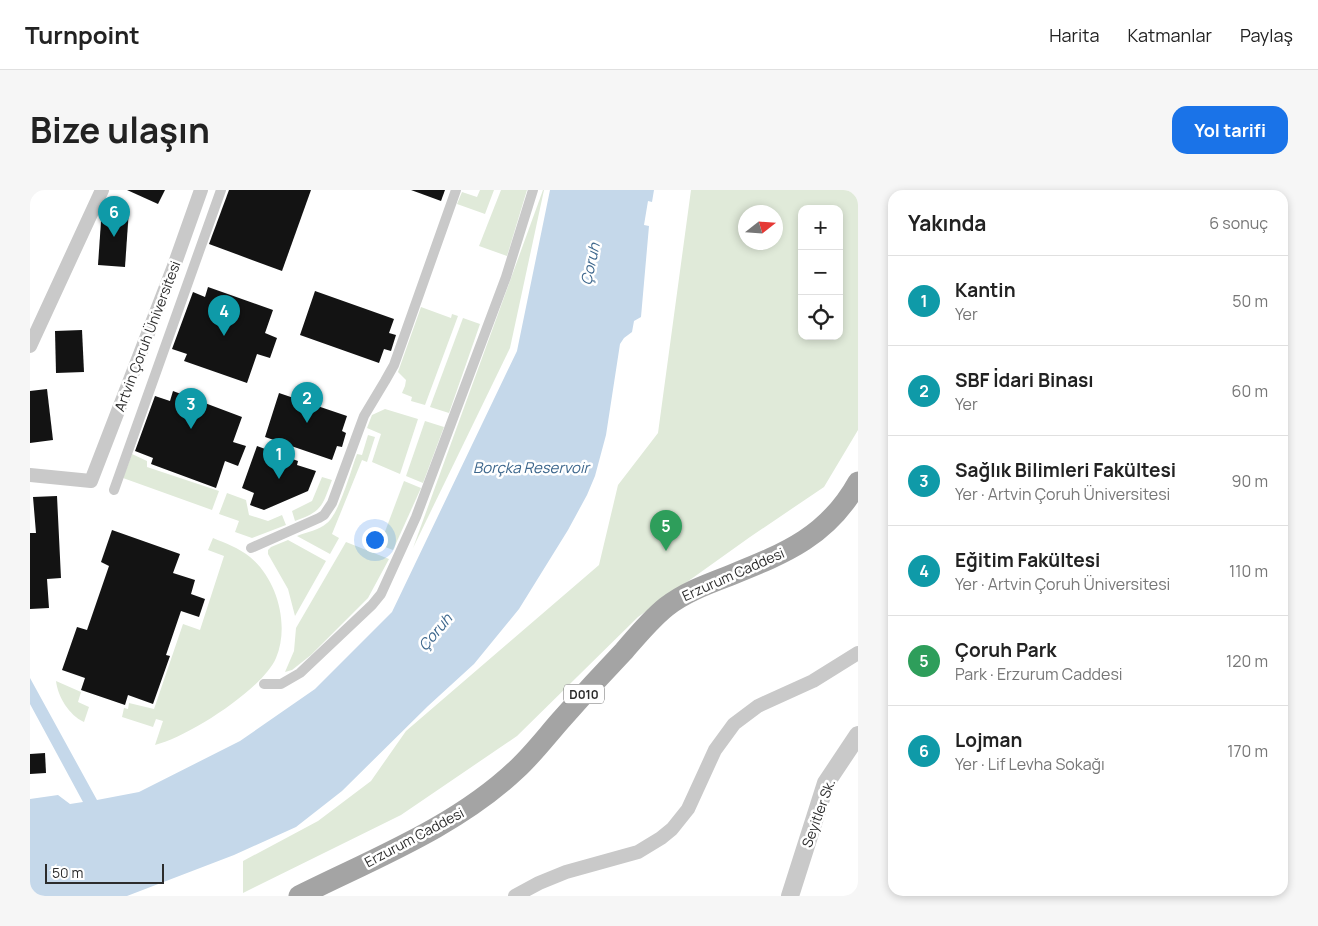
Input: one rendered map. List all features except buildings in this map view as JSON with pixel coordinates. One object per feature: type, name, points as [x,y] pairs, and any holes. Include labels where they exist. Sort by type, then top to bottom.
[{"type":"main road","name":"Erzurum Caddesi","points":[[299,896],[452,818],[486,795],[517,769],[594,682],[665,608],[688,593],[773,557],[809,538],[831,519],[858,482]]},
{"type":"street","points":[[30,346],[102,190]]},
{"type":"street","name":"Artvin Çoruh Üniversitesi","points":[[30,475],[91,481],[174,266],[201,190]]},
{"type":"street","points":[[114,490],[221,190]]},
{"type":"street","points":[[251,548],[319,518],[328,511],[364,416],[386,382],[394,364],[456,190]]},
{"type":"street","points":[[264,684],[281,684],[291,680],[372,605],[381,594],[416,517],[506,277],[533,190]]},
{"type":"street","points":[[515,896],[539,882],[566,872],[638,852],[662,838],[688,809],[716,750],[734,724],[758,706],[812,681],[858,653]]},
{"type":"street","name":"Seyitler Sk.","points":[[790,896],[826,783],[858,735]]},
{"type":"green space","points":[[480,190],[494,190],[485,214],[457,204],[462,192],[477,197]]},
{"type":"green space","points":[[501,190],[527,190],[507,256],[479,246]]},
{"type":"green space","points":[[543,190],[510,348],[413,548]]},
{"type":"green space","points":[[691,190],[858,190],[858,430],[824,487],[638,617],[517,736],[401,815],[243,893],[243,861],[318,821],[371,781],[406,731],[599,565],[618,485],[658,433]]},
{"type":"green space","points":[[421,307],[451,318],[452,314],[458,316],[425,405],[411,401],[412,397],[402,393],[406,380],[398,372]]},
{"type":"green space","points":[[463,318],[480,324],[449,413],[430,407]]},
{"type":"green space","points":[[385,409],[418,419],[400,474],[372,462],[381,434],[367,428],[372,415]]},
{"type":"green space","points":[[425,421],[444,427],[423,483],[406,476]]},
{"type":"green space","points":[[368,435],[375,437],[367,462],[362,460],[332,534],[339,538],[330,554],[297,536],[313,531],[327,523],[336,511],[357,454],[362,455]]},
{"type":"green space","points":[[132,454],[147,461],[147,467],[219,491],[212,510],[123,478]]},
{"type":"green space","points":[[322,477],[332,480],[323,502],[311,514],[295,521],[292,511],[312,501]]},
{"type":"green space","points":[[404,481],[421,488],[393,550],[380,545]]},
{"type":"green space","points":[[227,493],[246,500],[249,515],[268,521],[282,515],[286,525],[252,538],[235,532],[239,521],[219,514]]},
{"type":"green space","points":[[213,538],[246,554],[259,566],[267,577],[274,590],[281,617],[280,645],[276,658],[268,670],[241,697],[204,722],[155,745],[163,721],[156,719],[153,727],[122,717],[124,708],[128,709],[129,703],[154,709],[183,624],[200,630],[224,556],[208,550]]},
{"type":"green space","points":[[288,540],[326,561],[295,616],[288,589],[268,554],[268,550],[271,547]]},
{"type":"green space","points":[[346,542],[389,559],[368,598],[311,655],[292,670],[285,672],[294,651],[296,628]]},
{"type":"green space","points":[[56,681],[81,692],[78,702],[89,707],[84,722],[65,705]]},
{"type":"water","name":"Borçka Reservoir","points":[[550,190],[654,190],[652,202],[648,201],[644,225],[649,226],[641,317],[634,321],[632,332],[620,344],[606,435],[595,476],[568,530],[519,609],[474,664],[428,706],[342,791],[296,827],[234,855],[127,896],[30,896],[30,799],[58,795],[70,804],[83,802],[30,704],[30,678],[97,800],[139,792],[240,741],[315,689],[392,612],[517,351]]},
{"type":"place","name":"Lojman","points":[[114,237]]},
{"type":"place","name":"Eğitim Fakültesi","points":[[224,336]]},
{"type":"place","name":"SBF İdari Binası","points":[[307,423]]},
{"type":"place","name":"Sağlık Bilimleri Fakültesi","points":[[191,429]]},
{"type":"place","name":"Kantin","points":[[279,479]]},
{"type":"place","name":"Çoruh Park","points":[[666,551]]},
{"type":"water label","name":"Çoruh","points":[[590,264]]},
{"type":"water label","name":"Çoruh","points":[[435,632]]}]
